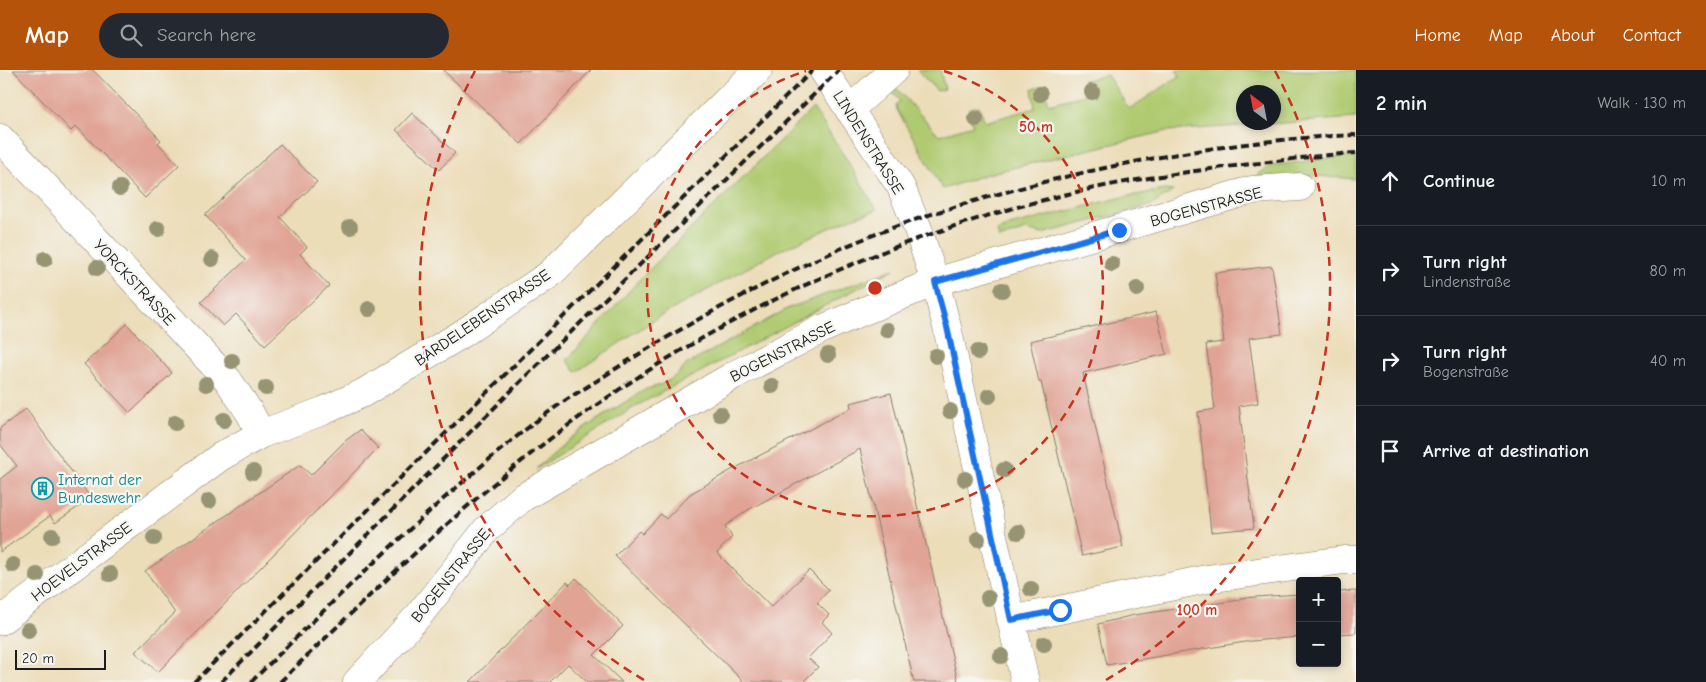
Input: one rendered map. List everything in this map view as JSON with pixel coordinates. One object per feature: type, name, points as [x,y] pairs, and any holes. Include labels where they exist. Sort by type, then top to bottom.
[{"type":"street","name":"BARDELEBENSTRASSE","points":[[261,434],[323,411],[364,393],[462,334],[550,274],[758,70]]},
{"type":"street","name":"LINDENSTRASSE","points":[[824,70],[900,187],[918,229],[947,327],[1025,682]]},
{"type":"street","points":[[850,110],[894,70]]},
{"type":"street","name":"YORCKSTRASSE","points":[[0,138],[228,380],[250,413],[261,434]]},
{"type":"street","name":"BOGENSTRASSE","points":[[357,682],[432,600],[487,529],[522,498],[770,356],[848,318],[935,282],[1252,190],[1300,186]]},
{"type":"street","name":"HOEVELSTRASSE","points":[[0,621],[220,457],[261,434]]},
{"type":"street","points":[[1011,620],[1207,580],[1344,560],[1356,560]]},
{"type":"green space","points":[[917,70],[940,70],[945,89],[937,91]]},
{"type":"green space","points":[[1176,70],[1356,70],[1356,118],[1281,123],[1281,85],[1236,85],[1236,126],[1167,131],[987,174],[943,189],[897,110],[896,106],[900,101],[892,92],[896,88],[939,135],[973,125],[968,109],[979,106],[985,122],[1035,108],[1032,89],[1043,86],[1049,104],[1084,95],[1082,81],[1107,75],[1129,109],[1180,76]]},
{"type":"green space","points":[[813,108],[877,210],[852,218],[776,252],[657,318],[576,372],[567,360],[641,278]]},
{"type":"green space","points":[[1348,156],[1356,157],[1356,179],[1317,176],[1255,177],[1270,166]]},
{"type":"green space","points":[[1165,190],[1173,191],[1152,205],[1042,234],[1026,230],[999,239],[997,231],[1009,226],[1123,197]]},
{"type":"green space","points":[[894,269],[638,405],[536,469],[560,446],[588,426],[646,389],[668,381],[686,365],[789,308]]},
{"type":"building","points":[[13,70],[93,70],[161,140],[158,143],[179,165],[145,198],[76,126],[71,131]]},
{"type":"building","points":[[443,70],[591,70],[521,144]]},
{"type":"building","points":[[412,113],[455,153],[439,170],[396,130]]},
{"type":"building","points":[[280,144],[317,182],[280,217],[307,247],[300,254],[329,286],[265,345],[236,314],[223,326],[201,302],[246,260],[205,215]]},
{"type":"building","points":[[1272,266],[1282,334],[1249,338],[1258,403],[1239,406],[1254,528],[1211,532],[1198,412],[1215,409],[1206,344],[1224,342],[1215,273]]},
{"type":"building","points":[[1156,312],[1167,354],[1083,373],[1123,547],[1082,556],[1030,341]]},
{"type":"building","points":[[127,324],[172,373],[130,413],[84,364]]},
{"type":"building","points":[[891,393],[958,682],[914,682],[860,449],[748,510],[725,526],[732,537],[717,553],[771,607],[809,570],[829,590],[817,603],[829,615],[822,622],[832,633],[808,658],[818,667],[803,682],[744,682],[615,556],[639,531],[642,534],[661,514],[666,519],[690,494],[728,472],[851,408],[850,403]]},
{"type":"building","name":"Internat der Bundeswehr","points":[[26,409],[91,498],[55,523],[50,516],[0,552],[0,479],[17,466],[0,444],[0,428]]},
{"type":"building","points":[[360,430],[378,448],[158,672],[135,652],[175,613],[145,571],[300,465],[311,475],[345,441]]},
{"type":"building","points":[[576,578],[623,626],[594,655],[622,682],[587,682],[568,664],[550,682],[470,682],[567,582],[570,585]]},
{"type":"building","points":[[1356,591],[1356,633],[1341,634],[1341,592]]},
{"type":"building","points":[[1296,594],[1296,637],[1251,641],[1107,665],[1098,624],[1134,615],[1240,600],[1240,598]]},
{"type":"railway","points":[[194,682],[813,70]]},
{"type":"railway","points":[[221,682],[525,377],[839,70]]},
{"type":"railway","points":[[251,682],[409,530],[530,426],[568,399],[668,337],[783,275],[842,248],[913,220],[1036,184],[1194,151],[1275,141],[1356,135]]},
{"type":"railway","points":[[280,682],[419,550],[491,486],[566,427],[677,353],[735,320],[794,290],[855,263],[917,239],[980,218],[1044,200],[1121,183],[1199,170],[1356,153]]},
{"type":"place","name":"Internat der Bundeswehr","points":[[42,488]]},
{"type":"route","points":[[1060,610],[1011,620],[947,327],[935,282],[1119,230]]}]
